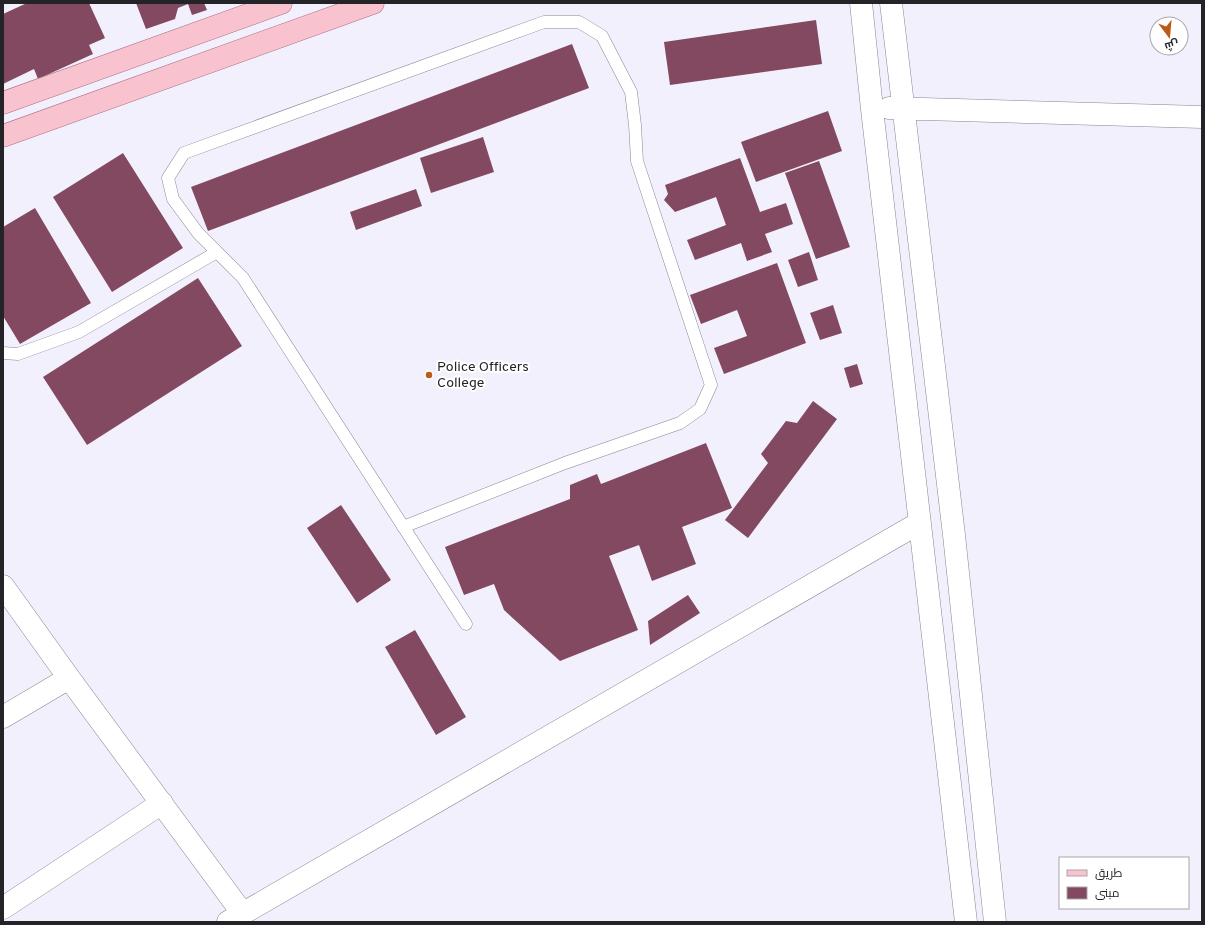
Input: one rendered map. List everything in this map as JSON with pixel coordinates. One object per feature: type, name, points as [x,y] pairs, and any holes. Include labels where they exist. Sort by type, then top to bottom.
[{"type":"main road","points":[[3,103],[281,3]]},
{"type":"main road","points":[[3,136],[373,3]]},
{"type":"street","points":[[861,3],[966,922]]},
{"type":"street","points":[[891,3],[954,535],[995,922]]},
{"type":"street","points":[[872,109],[903,108],[1202,117]]},
{"type":"street","points":[[3,586],[162,803],[236,918],[920,523]]},
{"type":"street","points":[[3,717],[69,678]]},
{"type":"street","points":[[3,908],[162,803]]},
{"type":"lane","points":[[403,527],[565,463],[680,423],[700,409],[711,385],[637,161],[631,92],[602,36],[579,22],[544,22],[184,154],[168,178],[173,199],[198,233],[243,278],[403,527],[466,624]]},
{"type":"lane","points":[[3,353],[18,354],[79,332],[216,252]]},
{"type":"building","points":[[27,3],[89,3],[105,38],[89,45],[93,54],[38,79],[34,69],[3,84],[3,14]]},
{"type":"building","points":[[136,3],[204,3],[207,10],[192,15],[188,4],[178,8],[175,19],[146,29]]},
{"type":"building","points":[[816,20],[822,64],[670,85],[664,42]]},
{"type":"building","points":[[572,44],[589,88],[208,231],[191,187]]},
{"type":"building","points":[[828,111],[842,151],[756,182],[741,142]]},
{"type":"building","points":[[483,137],[494,172],[431,193],[420,158]]},
{"type":"building","points":[[123,153],[183,248],[112,292],[53,197]]},
{"type":"building","points":[[740,158],[760,212],[786,203],[793,224],[765,234],[772,252],[747,261],[741,243],[695,260],[687,240],[726,225],[716,197],[675,212],[664,200],[668,194],[665,185]]},
{"type":"building","points":[[819,161],[850,247],[816,259],[785,173]]},
{"type":"building","points":[[416,189],[422,206],[356,230],[350,212]]},
{"type":"building","points":[[35,208],[91,303],[20,344],[3,316],[3,227]]},
{"type":"building","points":[[809,252],[818,280],[798,287],[788,260]]},
{"type":"building","points":[[777,263],[806,343],[724,374],[714,348],[747,336],[737,310],[701,324],[690,295]]},
{"type":"building","points":[[198,278],[242,346],[87,445],[43,377]]},
{"type":"building","points":[[833,305],[842,333],[820,340],[810,313]]},
{"type":"building","points":[[857,364],[863,384],[850,388],[844,368]]},
{"type":"building","points":[[813,401],[837,419],[748,538],[725,520],[768,463],[761,454],[786,421],[797,423]]},
{"type":"building","points":[[706,443],[732,508],[682,527],[696,564],[652,581],[639,545],[609,556],[638,630],[560,661],[504,610],[494,584],[464,595],[445,547],[570,499],[570,485],[597,474],[601,484]]},
{"type":"building","points":[[341,505],[391,580],[357,603],[307,528]]},
{"type":"building","points":[[688,595],[700,613],[650,645],[648,621]]},
{"type":"building","points":[[415,630],[466,717],[436,735],[385,647]]},
{"type":"place","name":"Police Officers College","points":[[429,375]]}]
